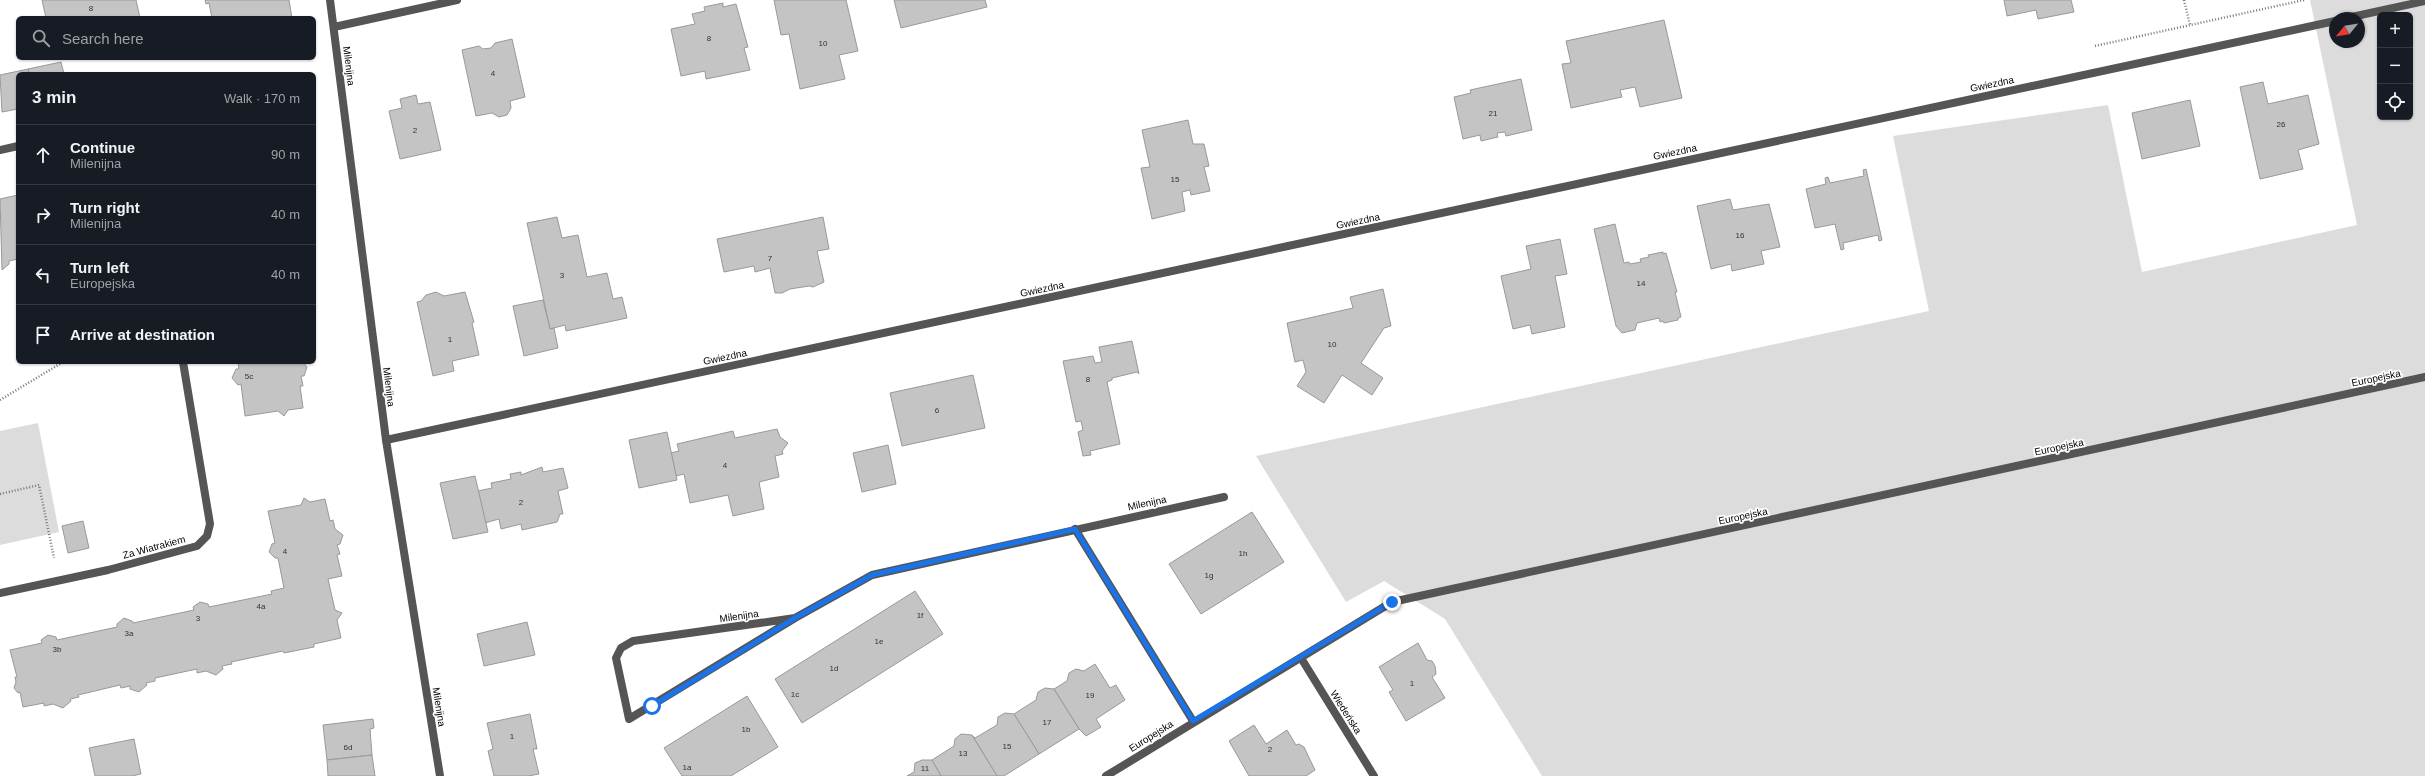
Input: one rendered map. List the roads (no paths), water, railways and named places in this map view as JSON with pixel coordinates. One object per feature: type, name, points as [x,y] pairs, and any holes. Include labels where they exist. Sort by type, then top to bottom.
[{"type":"street","name":"Milenijna","points":[[330,0],[386,440],[440,776]]},
{"type":"street","points":[[334,27],[457,0]]},
{"type":"street","points":[[2365,14],[2425,1]]},
{"type":"street","name":"Gwiezdna","points":[[386,440],[2329,22]]},
{"type":"street","points":[[0,150],[16,146]]},
{"type":"street","name":"Za Wiatrakiem","points":[[0,593],[108,570],[197,546],[207,536],[210,524],[183,364]]},
{"type":"street","name":"Europejska","points":[[1106,776],[1193,721],[1301,658],[1392,602],[2425,377]]},
{"type":"street","name":"Milenijna","points":[[795,618],[633,641],[621,648],[616,658],[629,719],[795,618],[872,575],[1224,497]]},
{"type":"street","points":[[1075,529],[1193,721]]},
{"type":"street","name":"Wiedeńska","points":[[1301,658],[1374,776]]}]
